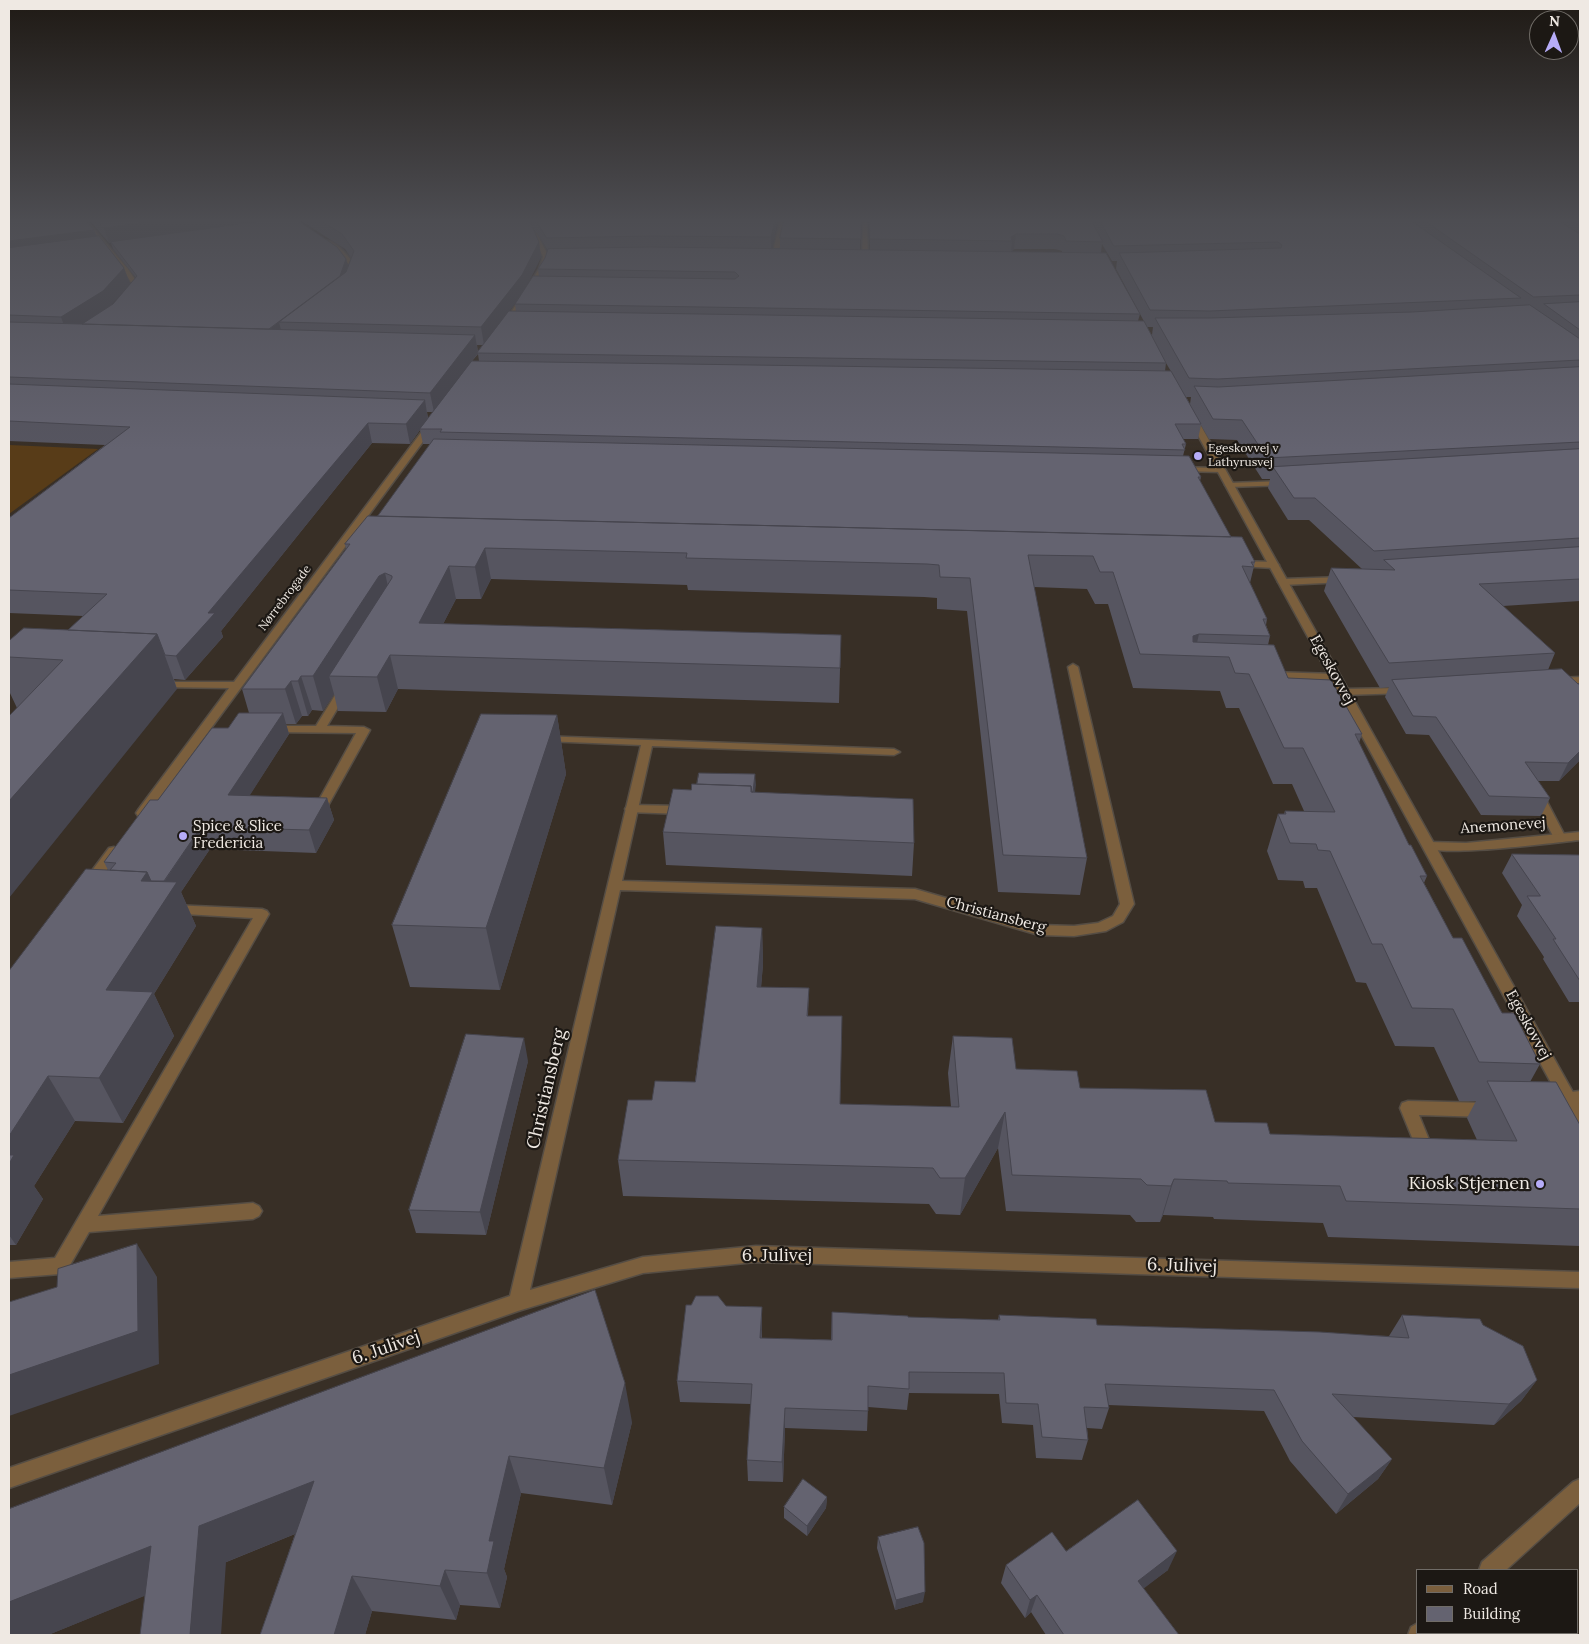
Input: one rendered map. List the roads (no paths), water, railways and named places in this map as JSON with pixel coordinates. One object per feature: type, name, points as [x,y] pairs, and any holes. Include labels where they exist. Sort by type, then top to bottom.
[{"type":"street","points":[[497,336],[513,321],[529,297]]},
{"type":"street","name":"Egeskovvej","points":[[1188,410],[1429,846],[1574,1097],[1578,1117]]},
{"type":"street","name":"Nørrebrogade","points":[[133,825],[236,686],[417,451],[432,416]]},
{"type":"street","points":[[1170,468],[1220,470]]},
{"type":"street","points":[[1229,485],[1291,482]]},
{"type":"street","points":[[1224,564],[1274,565]]},
{"type":"street","points":[[1283,582],[1357,579]]},
{"type":"street","name":"Christiansberg","points":[[613,885],[916,894],[1038,930],[1074,931],[1101,928],[1118,919],[1127,904],[1073,667]]},
{"type":"street","points":[[1258,675],[1336,677]]},
{"type":"street","points":[[1551,682],[1580,680]]},
{"type":"street","points":[[319,730],[348,682]]},
{"type":"street","points":[[149,683],[236,686]]},
{"type":"street","points":[[1344,692],[1414,690]]},
{"type":"street","points":[[204,729],[223,729]]},
{"type":"street","points":[[261,729],[364,730],[319,811]]},
{"type":"street","points":[[530,737],[894,752]]},
{"type":"street","name":"Christiansberg","points":[[518,1302],[647,743]]},
{"type":"street","points":[[1534,788],[1560,838]]},
{"type":"street","points":[[632,808],[691,811]]},
{"type":"street","name":"Anemonevej","points":[[1429,846],[1466,847],[1580,836]]},
{"type":"street","points":[[85,890],[121,842]]},
{"type":"street","points":[[9,1270],[60,1266],[262,914],[153,909]]},
{"type":"street","points":[[1426,1152],[1408,1108],[1507,1111]]},
{"type":"street","points":[[1557,1113],[1578,1117]]},
{"type":"street","points":[[83,1226],[253,1210]]},
{"type":"street","name":"6. Julivej","points":[[9,1478],[518,1302],[642,1265],[756,1254],[1580,1280]]},
{"type":"street","points":[[1491,1569],[1580,1489]]},
{"type":"place","name":"Egeskovvej v Lathyrusvej","points":[[1198,456]]},
{"type":"place","name":"Spice & Slice Fredericia","points":[[183,836]]},
{"type":"place","name":"Kiosk Stjernen","points":[[1540,1184]]}]
